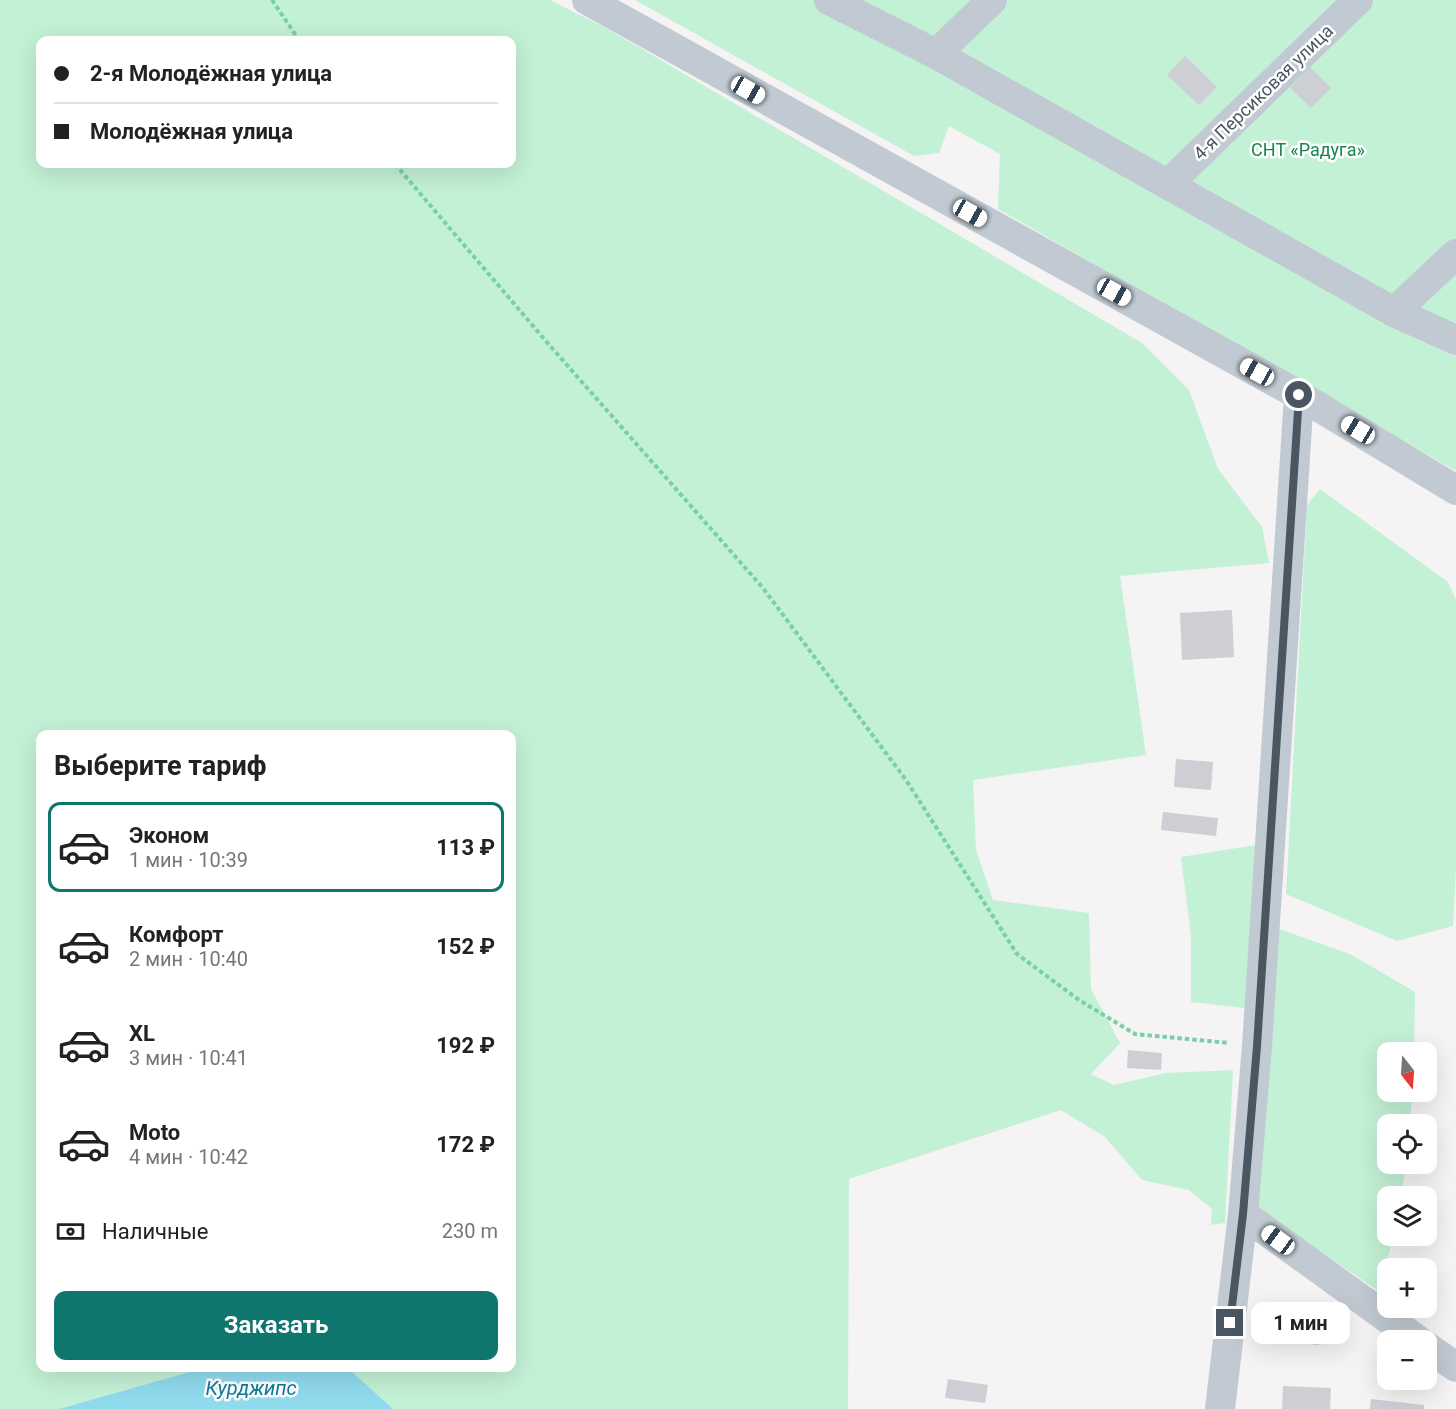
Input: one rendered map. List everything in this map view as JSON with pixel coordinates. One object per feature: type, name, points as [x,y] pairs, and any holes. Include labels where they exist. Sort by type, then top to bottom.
[{"type":"street","points":[[587,0],[1299,395],[1456,489]]},
{"type":"street","points":[[829,0],[936,54],[1394,312],[1456,340]]},
{"type":"street","points":[[936,54],[992,0]]},
{"type":"street","name":"4-я Персиковая улица","points":[[1168,184],[1358,0]]},
{"type":"street","points":[[1394,312],[1456,255]]},
{"type":"street","points":[[1220,1409],[1243,1214],[1257,1046],[1299,395]]},
{"type":"street","points":[[1243,1214],[1404,1330]]},
{"type":"street","points":[[1437,1354],[1456,1368]]},
{"type":"path","points":[[272,0],[295,36]]},
{"type":"path","points":[[398,168],[545,340],[763,588],[906,780],[1017,954],[1079,1000],[1135,1034],[1257,1046]]},
{"type":"green space","points":[[0,0],[550,0],[608,29],[1142,343],[1189,390],[1218,469],[1262,527],[1269,563],[1120,576],[1146,755],[973,780],[976,850],[993,900],[1089,913],[1091,989],[1120,1043],[1091,1074],[1114,1085],[1166,1073],[1233,1070],[1225,1223],[1211,1225],[1212,1209],[1189,1190],[1142,1180],[1105,1137],[1061,1110],[849,1179],[848,1409],[393,1409],[352,1372],[516,1372],[516,730],[36,730],[36,1372],[189,1372],[59,1409],[0,1409]]},
{"type":"green space","name":"СНТ «Радуга»","points":[[635,0],[1456,0],[1456,471],[998,209],[1000,154],[949,126],[939,153],[914,156]]},
{"type":"green space","points":[[1320,489],[1448,582],[1456,600],[1456,868],[1453,926],[1397,941],[1286,894],[1307,505]]},
{"type":"green space","points":[[1256,845],[1245,1008],[1191,1002],[1191,936],[1181,857]]},
{"type":"green space","points":[[1279,929],[1350,954],[1415,992],[1414,1042],[1377,1042],[1377,1102],[1412,1102],[1410,1114],[1377,1114],[1377,1174],[1404,1174],[1403,1186],[1377,1186],[1377,1246],[1391,1246],[1388,1258],[1377,1258],[1377,1290],[1256,1208]]},
{"type":"water","name":"Курджипс","points":[[189,1372],[352,1372],[393,1409],[59,1409]]},
{"type":"building","points":[[1185,56],[1217,87],[1199,105],[1167,75]]},
{"type":"building","points":[[1310,67],[1331,88],[1311,108],[1290,88]]},
{"type":"building","points":[[1232,610],[1234,657],[1182,660],[1180,613]]},
{"type":"building","points":[[1176,759],[1213,762],[1211,790],[1174,787]]},
{"type":"building","points":[[1163,812],[1218,818],[1216,836],[1161,830]]},
{"type":"building","points":[[1128,1050],[1162,1053],[1161,1070],[1127,1068]]},
{"type":"building","points":[[1291,1325],[1321,1328],[1319,1345],[1289,1342]]},
{"type":"building","points":[[948,1379],[988,1385],[985,1403],[945,1398]]},
{"type":"building","points":[[1283,1386],[1331,1388],[1330,1409],[1282,1409]]},
{"type":"building","points":[[1371,1399],[1424,1405],[1424,1409],[1370,1409]]},
{"type":"route","points":[[1230,1323],[1243,1214],[1257,1046],[1299,395]]}]
